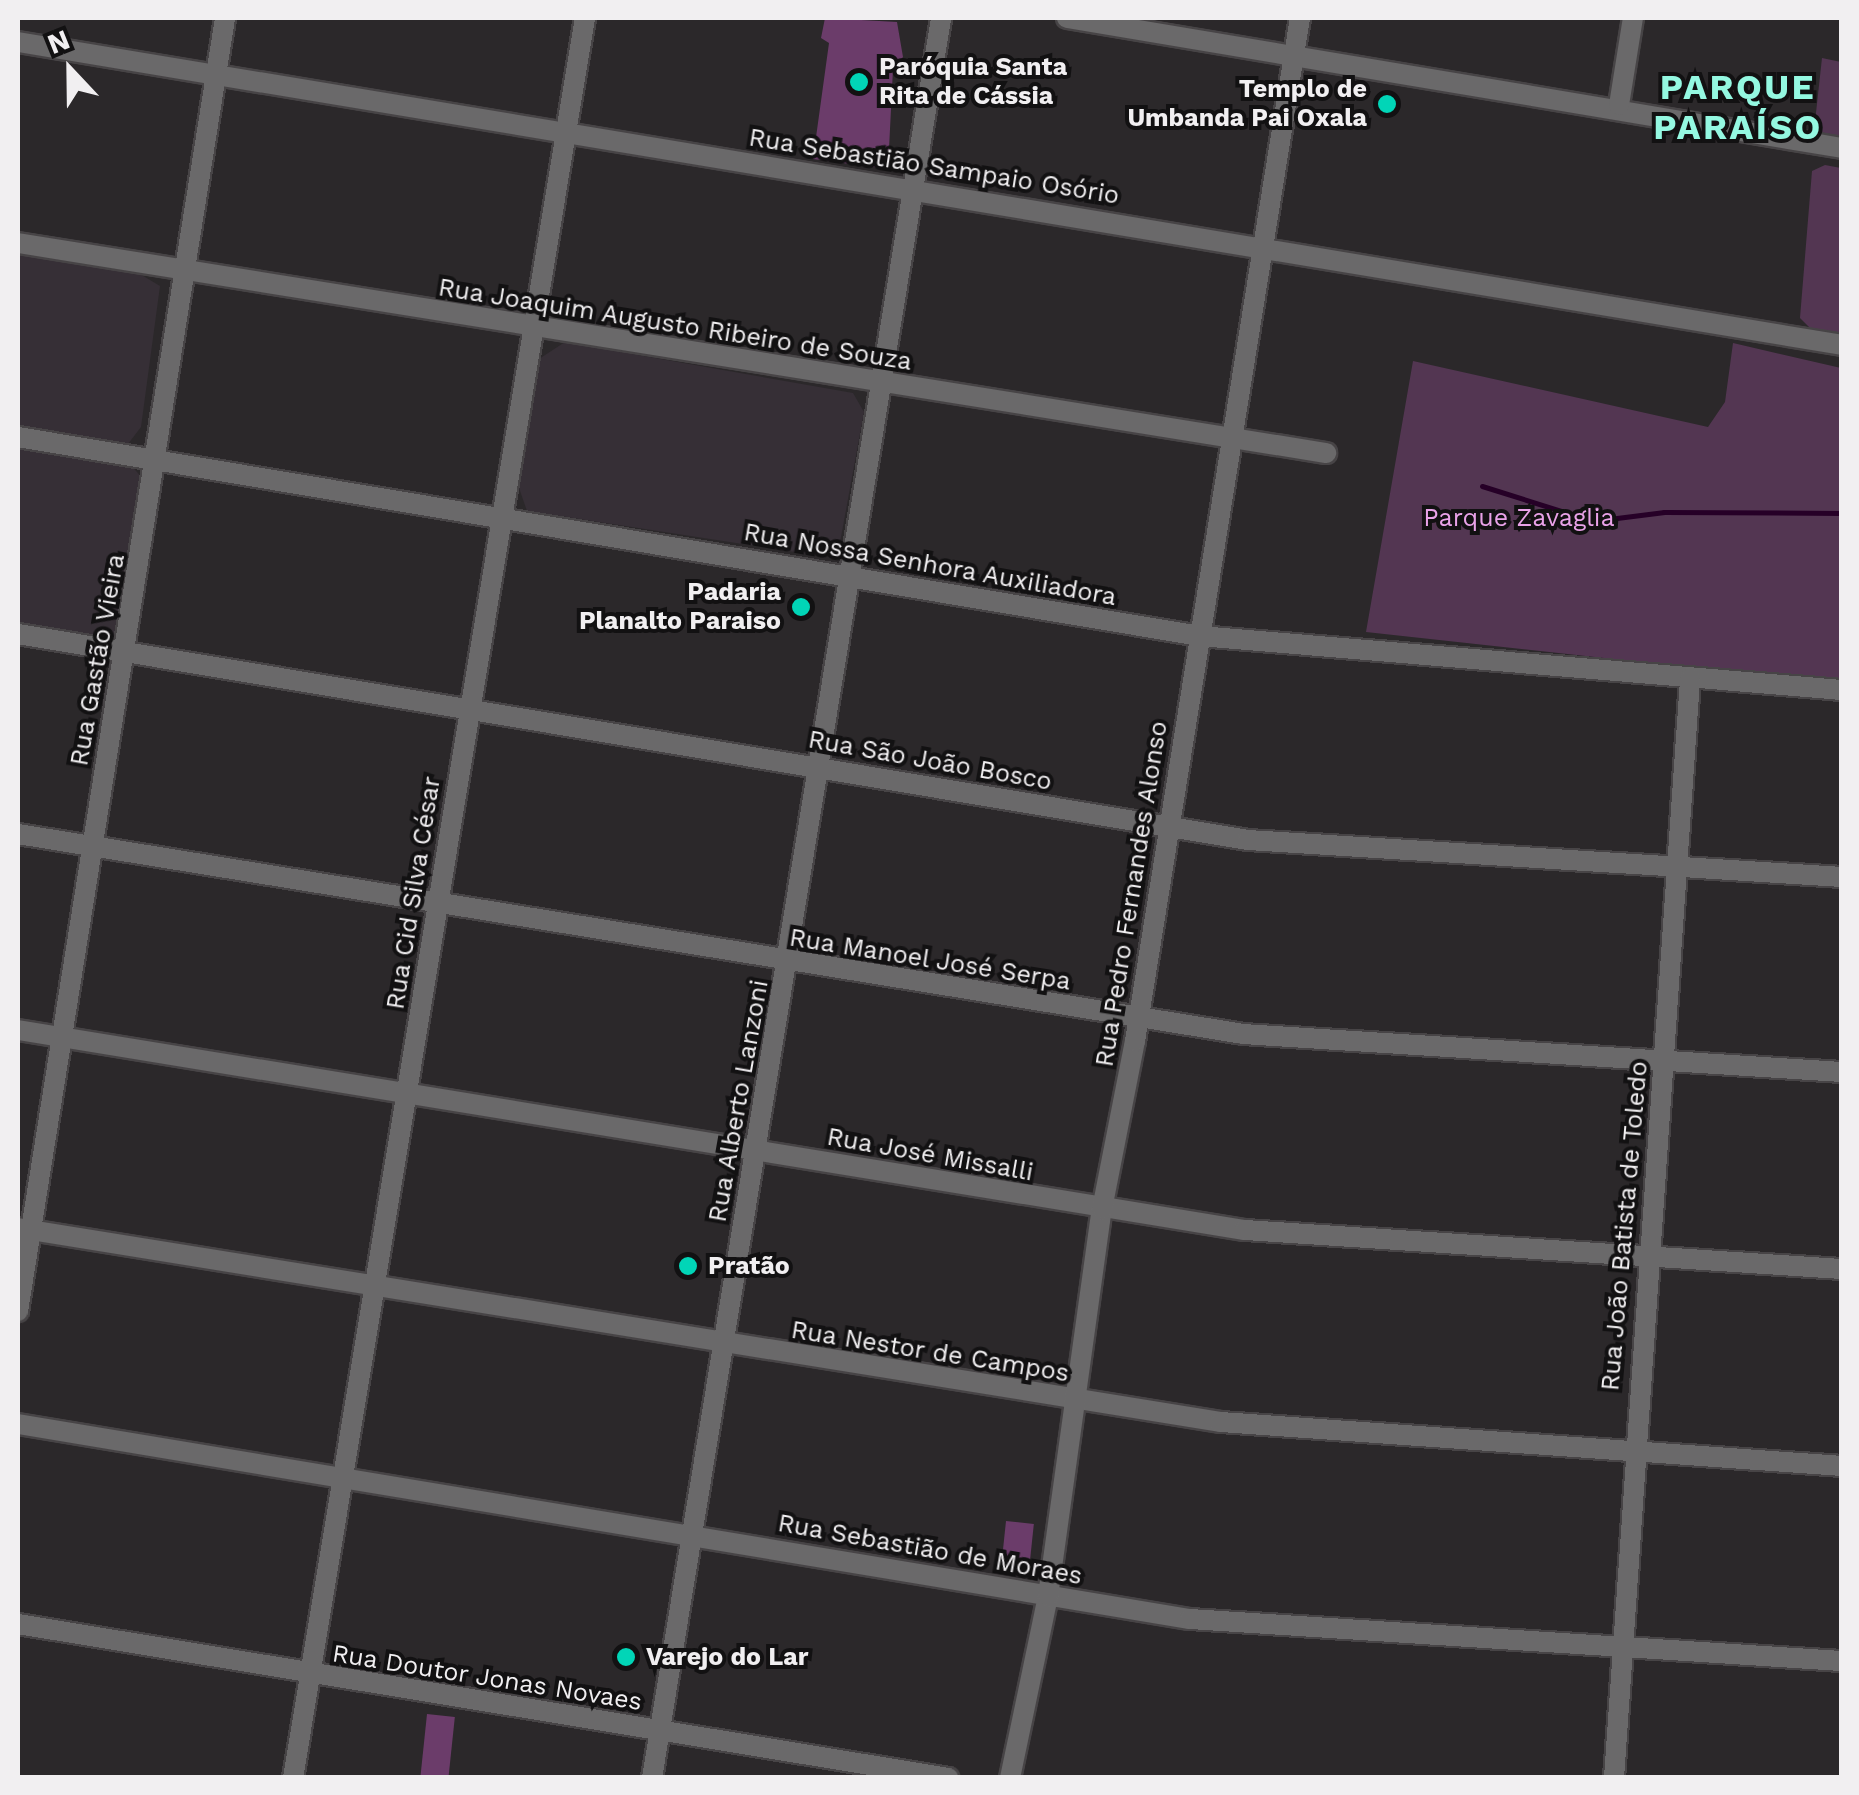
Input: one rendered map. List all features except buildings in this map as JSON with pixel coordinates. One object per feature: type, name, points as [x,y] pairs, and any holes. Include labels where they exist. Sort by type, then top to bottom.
[{"type":"street","name":"Rua Gastão Vieira","points":[[18,1311],[24,1229],[125,650],[224,18]]},
{"type":"street","name":"Rua Cid Silva César","points":[[293,1778],[307,1674],[344,1477],[531,329],[569,133],[584,18]]},
{"type":"street","name":"Rua Alberto Lanzoni","points":[[652,1778],[942,18]]},
{"type":"street","points":[[1067,18],[1619,106],[1842,148]]},
{"type":"street","name":"Rua Pedro Fernandes Alonso","points":[[1010,1778],[1048,1596],[1102,1210],[1139,1017],[1300,18]]},
{"type":"street","points":[[1619,106],[1634,18]]},
{"type":"street","name":"Rua Sebastião Sampaio Osório","points":[[18,42],[213,77],[1265,245],[1842,345]]},
{"type":"street","name":"Rua Joaquim Augusto Ribeiro de Souza","points":[[18,243],[531,329],[1326,454]]},
{"type":"street","name":"Rua Nossa Senhora Auxiliadora","points":[[18,437],[1200,636],[1842,690]]},
{"type":"street","name":"Rua São João Bosco","points":[[18,634],[1248,840],[1842,876]]},
{"type":"street","name":"Rua João Batista de Toledo","points":[[1614,1778],[1646,1256],[1690,679]]},
{"type":"street","name":"Rua Manoel José Serpa","points":[[18,834],[439,902],[787,964],[1243,1034],[1842,1072]]},
{"type":"street","name":"Rua José Missalli","points":[[18,1030],[757,1149],[1102,1210],[1245,1230],[1842,1269]]},
{"type":"street","name":"Rua Nestor de Campos","points":[[24,1229],[722,1345],[1221,1422],[1842,1466]]},
{"type":"street","name":"Rua Sebastião de Moraes","points":[[18,1424],[1190,1619],[1842,1660]]},
{"type":"street","name":"Rua Doutor Jonas Novaes","points":[[18,1624],[948,1778]]},
{"type":"shaded area","points":[[18,254],[140,274],[160,286],[141,427],[128,444],[18,428]]},
{"type":"shaded area","points":[[565,342],[853,393],[864,412],[839,548],[815,555],[527,511],[518,485],[539,359]]},
{"type":"shaded area","points":[[18,444],[130,464],[143,479],[117,630],[107,640],[18,627]]},
{"type":"green space","points":[[1822,58],[1841,62],[1841,136],[1814,131]]},
{"type":"green space","points":[[1825,165],[1841,168],[1841,333],[1810,328],[1800,318],[1812,171]]},
{"type":"green space","name":"Parque Zavaglia","points":[[1733,343],[1841,368],[1841,684],[1366,632],[1413,361],[1708,427],[1725,402]]},
{"type":"waterway","points":[[1482,486],[1593,521],[1664,512],[1842,513]]},
{"type":"place","name":"Paróquia Santa Rita de Cássia","points":[[859,82]]},
{"type":"place","name":"Templo de Umbanda Pai Oxala","points":[[1387,104]]},
{"type":"place","name":"Padaria Planalto Paraiso","points":[[801,607]]},
{"type":"place","name":"Pratão","points":[[688,1266]]},
{"type":"place","name":"Varejo do Lar","points":[[626,1657]]},
{"type":"district","name":"PARQUE PARAÍSO","points":[[1738,107]]}]
